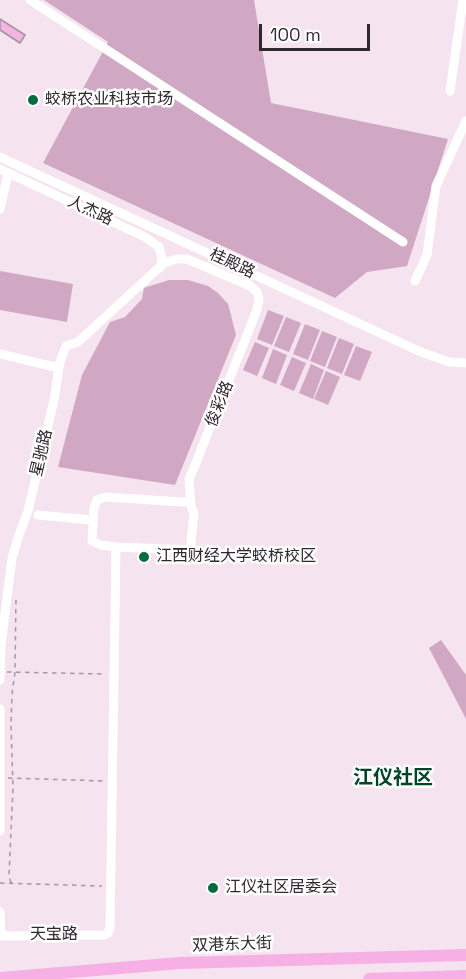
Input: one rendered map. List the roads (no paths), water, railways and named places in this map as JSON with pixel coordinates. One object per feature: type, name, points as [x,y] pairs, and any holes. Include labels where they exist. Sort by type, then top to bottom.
[{"type":"main road","name":"双港东大街","points":[[0,978],[180,963],[466,955]]},
{"type":"main road","points":[[369,979],[466,975]]},
{"type":"street","points":[[450,91],[463,0]]},
{"type":"street","points":[[32,1],[403,242]]},
{"type":"street","points":[[415,281],[427,255],[436,186],[466,121]]},
{"type":"street","name":"桂殿路","points":[[0,157],[421,352],[449,362],[466,363]]},
{"type":"street","points":[[0,209],[4,171]]},
{"type":"street","name":"人杰路","points":[[4,171],[145,237],[159,247],[162,259],[160,268]]},
{"type":"street","name":"俊彩路","points":[[116,547],[190,550],[194,514],[190,501],[189,480],[254,320],[259,299],[257,292],[250,286],[187,259],[164,263],[160,268]]},
{"type":"street","name":"星驰路","points":[[0,680],[1,645],[12,558],[28,511],[59,368],[66,346],[78,342],[160,268]]},
{"type":"street","points":[[0,354],[59,368]]},
{"type":"street","points":[[116,547],[92,541],[97,500],[106,497],[190,501]]},
{"type":"street","points":[[38,515],[93,520]]},
{"type":"street","name":"天宝路","points":[[0,936],[104,935],[108,933],[116,547]]},
{"type":"street","points":[[0,709],[0,831]]},
{"type":"street","points":[[0,912],[0,936]]},
{"type":"place","name":"蛟桥农业科技市场","points":[[33,100]]},
{"type":"place","name":"江西财经大学蛟桥校区","points":[[144,557]]},
{"type":"place","name":"江仪社区居委会","points":[[213,888]]},
{"type":"district","name":"江仪社区","points":[[393,779]]}]
